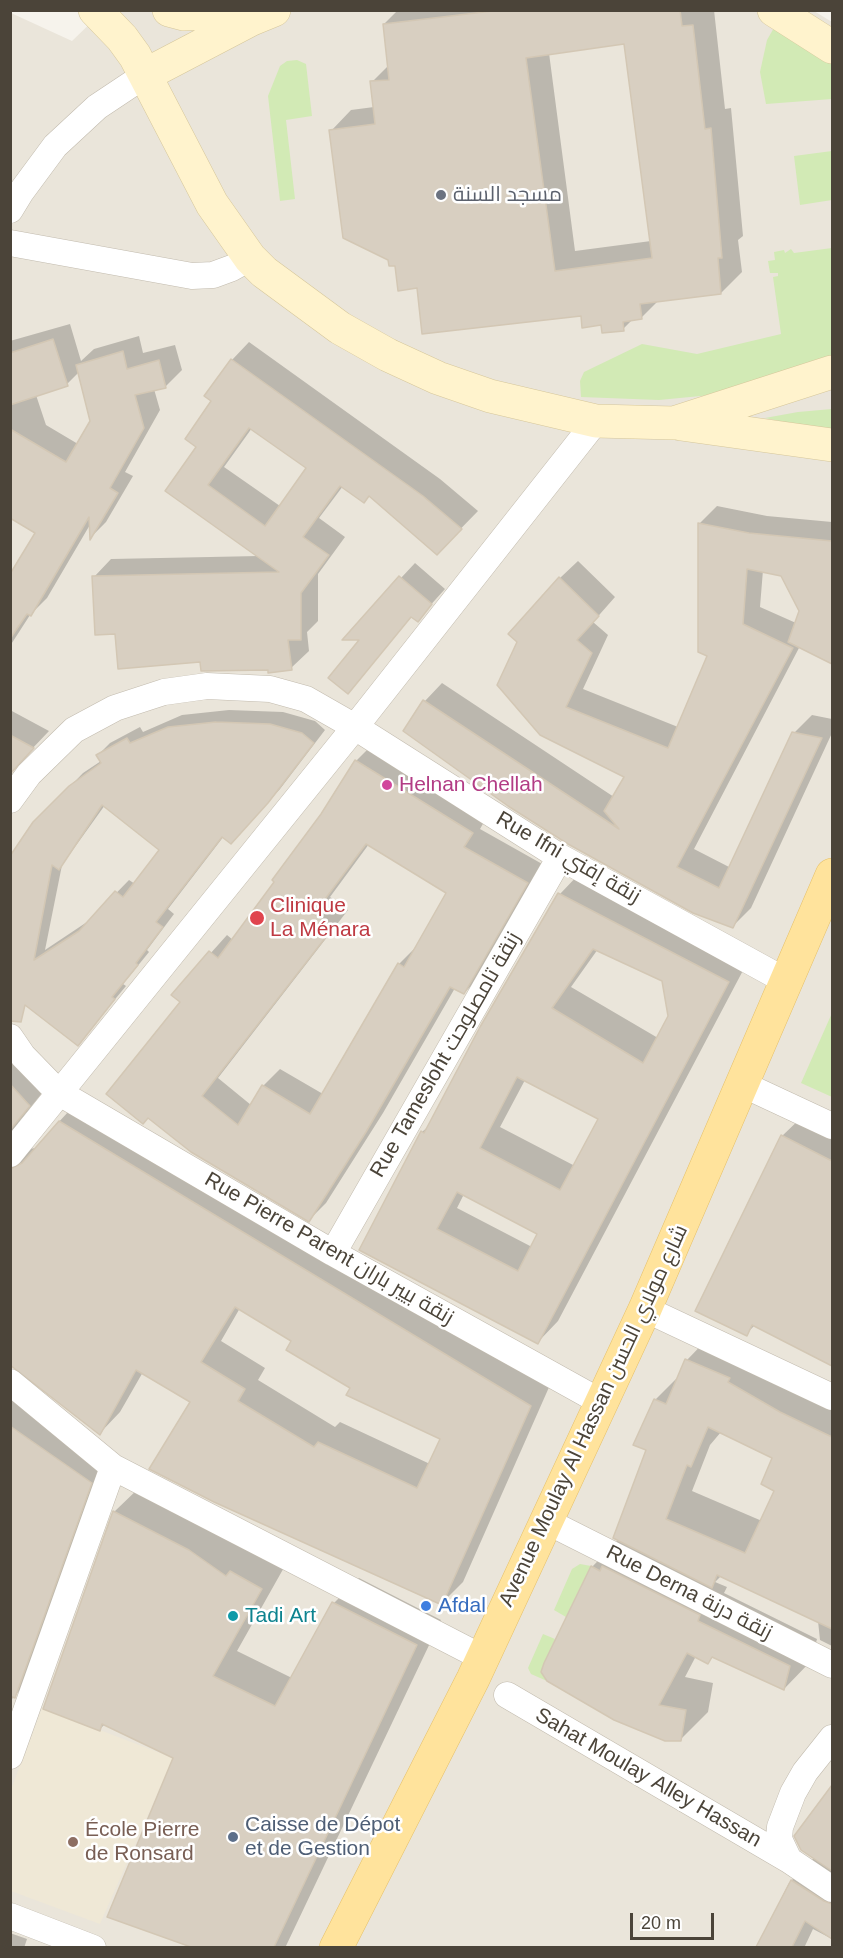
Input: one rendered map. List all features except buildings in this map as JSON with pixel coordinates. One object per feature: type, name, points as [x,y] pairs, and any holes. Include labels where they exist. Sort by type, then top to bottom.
[{"type":"main road","points":[[95,10],[122,38],[145,75],[212,204],[250,258],[264,272],[340,328],[388,355],[438,378],[490,396],[596,421],[674,423],[832,445]]},
{"type":"main road","points":[[169,10],[184,14],[241,12],[263,15]]},
{"type":"main road","points":[[774,10],[832,47]]},
{"type":"main road","points":[[145,75],[263,15]]},
{"type":"main road","points":[[674,423],[823,380]]},
{"type":"main road","name":"Avenue Moulay Al Hassan شارع مولاي الحسن","points":[[336,1947],[483,1658],[602,1402],[645,1309],[832,875]]},
{"type":"street","points":[[10,210],[55,146],[97,107],[145,75]]},
{"type":"street","points":[[10,243],[192,276],[213,274],[232,268],[250,258]]},
{"type":"street","points":[[10,1154],[356,727],[596,421]]},
{"type":"street","name":"Rue Ifni زنقة إفني","points":[[10,800],[29,774],[74,730],[115,708],[164,692],[207,686],[270,689],[306,699],[356,727],[560,857],[786,981]]},
{"type":"street","name":"Rue Tamesloht زنقة تامصلوحت","points":[[333,1253],[560,857]]},
{"type":"street","name":"Rue Pierre Parent زنقة بيير باران","points":[[10,1037],[23,1056],[58,1092],[333,1253],[602,1402]]},
{"type":"street","points":[[742,1084],[832,1126]]},
{"type":"street","points":[[645,1309],[832,1396]]},
{"type":"street","points":[[10,1382],[112,1467],[483,1658]]},
{"type":"street","points":[[10,1755],[112,1467]]},
{"type":"street","name":"Rue Derna زنقة درنة","points":[[546,1521],[832,1665]]},
{"type":"street","name":"Sahat Moulay Alley Hassan","points":[[507,1695],[789,1860],[832,1889]]},
{"type":"street","points":[[789,1860],[779,1839],[783,1816],[805,1772],[832,1738]]},
{"type":"street","points":[[10,1916],[93,1947]]},
{"type":"shaded area","points":[[104,10],[814,11],[832,22],[832,1947],[11,1948],[11,13],[72,41]]},
{"type":"shaded area","name":"École Pierre de Ronsard","points":[[42,1708],[173,1758],[100,1924],[11,1891],[10,1792]]},
{"type":"green space","points":[[775,26],[832,54],[832,99],[766,104],[760,72],[767,40]]},
{"type":"green space","points":[[297,60],[306,64],[312,116],[286,120],[295,199],[280,201],[268,96],[280,66],[287,61]]},
{"type":"green space","points":[[832,151],[832,200],[800,205],[794,156]]},
{"type":"green space","points":[[832,248],[832,360],[711,395],[659,400],[581,397],[580,381],[584,372],[642,344],[697,354],[781,334],[773,277],[778,276],[778,273],[770,273],[768,261],[775,260],[774,252],[784,250],[785,253],[791,249],[794,253]]},
{"type":"green space","points":[[832,409],[832,432],[765,418],[798,412]]},
{"type":"green space","points":[[832,1013],[832,1097],[801,1083]]},
{"type":"green space","points":[[580,1564],[591,1566],[566,1617],[554,1610],[572,1569]]},
{"type":"green space","points":[[543,1634],[555,1639],[542,1671],[547,1681],[531,1674],[528,1668]]},
{"type":"place","name":"مسجد السنة","points":[[441,195]]},
{"type":"place","name":"Helnan Chellah","points":[[387,785]]},
{"type":"place","name":"Clinique La Ménara","points":[[257,918]]},
{"type":"place","name":"Afdal","points":[[426,1606]]},
{"type":"place","name":"Tadi Art","points":[[233,1616]]},
{"type":"place","name":"Caisse de Dépot et de Gestion","points":[[233,1837]]},
{"type":"place","name":"École Pierre de Ronsard","points":[[73,1842]]}]
